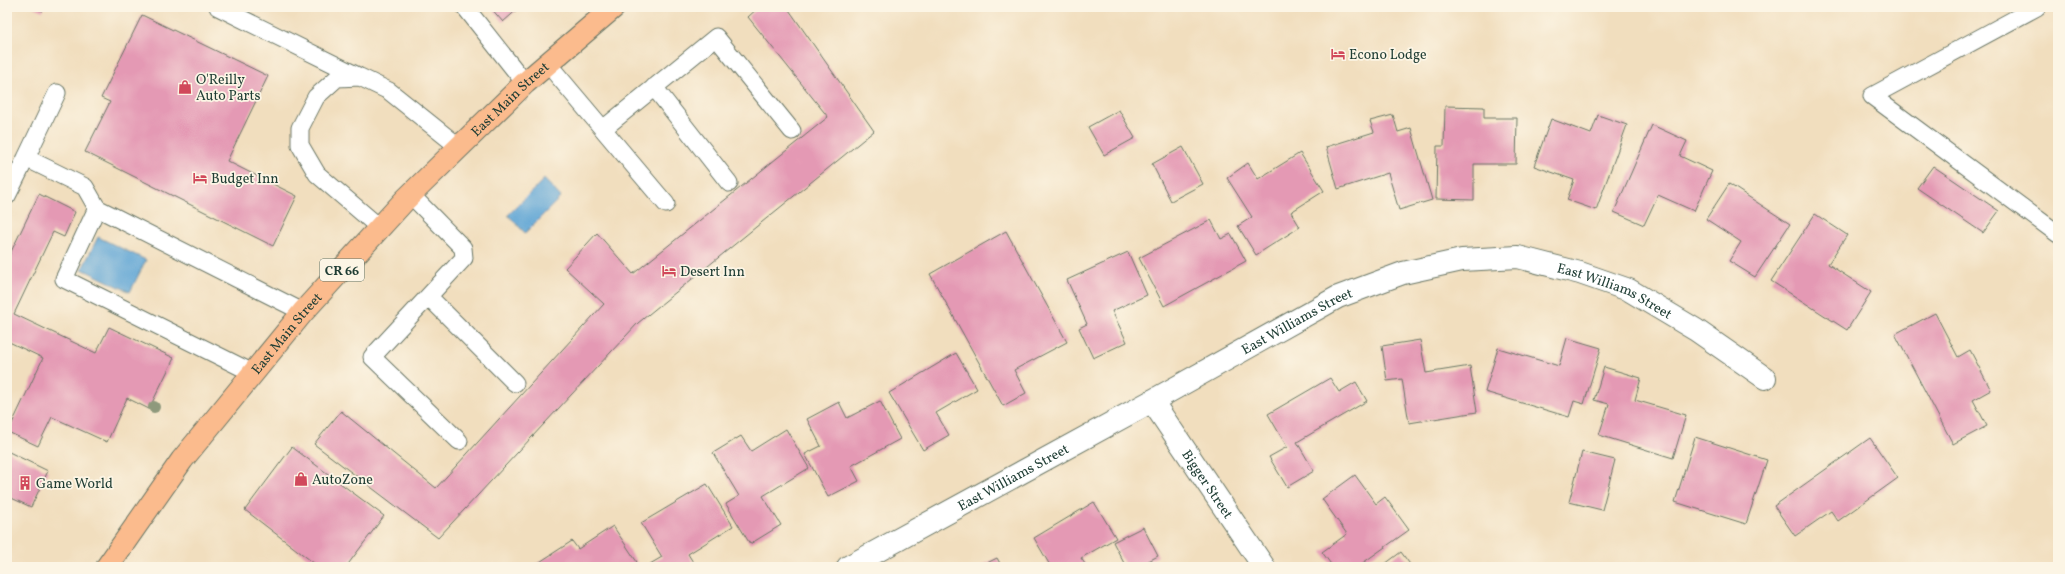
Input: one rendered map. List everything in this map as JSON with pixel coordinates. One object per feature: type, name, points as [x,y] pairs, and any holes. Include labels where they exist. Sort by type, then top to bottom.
[{"type":"main road","name":"East Main Street","points":[[107,567],[182,460],[303,312],[411,195],[525,83],[614,7]]},
{"type":"street","name":"East Williams Street","points":[[848,567],[1152,401],[1338,297],[1403,273],[1462,260],[1518,257],[1580,273],[1629,290],[1696,330],[1765,378]]},
{"type":"street","name":"Bigger Street","points":[[1152,401],[1264,567]]},
{"type":"lane","points":[[218,7],[389,91],[459,148]]},
{"type":"lane","points":[[465,7],[525,83]]},
{"type":"lane","points":[[2037,7],[1872,96],[2058,234]]},
{"type":"lane","points":[[603,129],[716,36],[792,131]]},
{"type":"lane","points":[[548,64],[666,204]]},
{"type":"lane","points":[[360,77],[337,78],[316,97],[300,128],[300,145],[317,174],[380,228]]},
{"type":"lane","points":[[654,87],[729,183]]},
{"type":"lane","points":[[7,196],[57,93]]},
{"type":"lane","points":[[26,158],[85,187],[97,208],[303,312]]},
{"type":"lane","points":[[411,195],[463,248],[464,258],[372,357],[459,441]]},
{"type":"lane","points":[[97,208],[64,279],[252,373]]},
{"type":"lane","points":[[429,297],[515,383]]},
{"type":"water","points":[[544,179],[561,197],[525,233],[508,215]]},
{"type":"water","points":[[98,237],[146,260],[130,292],[82,269]]},
{"type":"building","points":[[33,7],[44,7],[43,11]]},
{"type":"building","points":[[490,7],[520,7],[503,22]]},
{"type":"building","name":"Desert Inn","points":[[759,7],[787,7],[874,131],[638,323],[438,538],[314,444],[341,411],[436,488],[604,304],[565,268],[597,233],[633,274],[828,117],[748,17]]},
{"type":"building","points":[[142,15],[268,76],[227,161],[297,196],[273,246],[85,152],[110,102],[101,98]]},
{"type":"building","points":[[1445,106],[1484,107],[1484,118],[1517,118],[1516,164],[1474,164],[1474,200],[1436,199],[1437,146],[1444,146]]},
{"type":"building","points":[[1119,110],[1135,138],[1104,155],[1088,127]]},
{"type":"building","points":[[1393,115],[1398,132],[1411,128],[1432,200],[1399,210],[1388,173],[1338,189],[1326,147],[1374,132],[1370,121]]},
{"type":"building","points":[[1598,115],[1627,125],[1596,210],[1567,200],[1574,180],[1534,166],[1551,119],[1591,134]]},
{"type":"building","points":[[1652,125],[1687,141],[1680,156],[1712,171],[1694,211],[1658,195],[1644,225],[1614,212]]},
{"type":"building","points":[[1183,147],[1203,184],[1171,201],[1152,164]]},
{"type":"building","points":[[1300,153],[1324,191],[1291,212],[1300,227],[1256,255],[1238,226],[1252,217],[1227,178],[1248,163],[1258,179]]},
{"type":"building","points":[[1933,166],[1999,211],[1983,233],[1917,188]]},
{"type":"building","points":[[1729,184],[1790,224],[1755,277],[1729,261],[1741,242],[1706,219]]},
{"type":"building","points":[[39,194],[75,212],[64,237],[53,232],[14,314],[96,353],[109,327],[174,358],[149,409],[127,398],[107,442],[52,417],[38,446],[8,432],[43,358],[7,341],[7,260]]},
{"type":"building","points":[[1815,214],[1847,235],[1828,264],[1871,292],[1847,330],[1771,281]]},
{"type":"building","points":[[1211,220],[1221,239],[1231,234],[1246,261],[1164,306],[1139,258]]},
{"type":"building","points":[[1006,231],[1067,342],[1014,370],[1026,393],[1003,406],[930,274]]},
{"type":"building","points":[[1128,252],[1147,295],[1112,311],[1127,342],[1093,358],[1079,328],[1087,324],[1067,280]]},
{"type":"building","points":[[1935,313],[1958,357],[1970,350],[1991,390],[1973,400],[1987,426],[1953,444],[1895,334]]},
{"type":"building","points":[[1567,338],[1601,348],[1584,404],[1574,401],[1569,417],[1485,392],[1498,348],[1559,366]]},
{"type":"building","points":[[1420,340],[1426,373],[1470,366],[1477,412],[1409,423],[1402,379],[1387,381],[1382,346]]},
{"type":"building","points":[[956,353],[977,389],[936,413],[949,435],[923,450],[889,393]]},
{"type":"building","points":[[1604,367],[1641,378],[1635,400],[1686,415],[1673,458],[1599,435],[1609,404],[1594,400]]},
{"type":"building","points":[[1330,378],[1339,392],[1356,382],[1367,401],[1297,442],[1314,471],[1287,487],[1269,457],[1287,447],[1268,414]]},
{"type":"building","points":[[880,401],[900,439],[851,466],[859,481],[828,497],[805,454],[821,446],[807,419],[839,402],[847,418]]},
{"type":"building","points":[[786,429],[809,468],[763,496],[781,525],[750,544],[726,504],[739,496],[713,453],[741,436],[751,451]]},
{"type":"building","points":[[1695,437],[1767,460],[1746,524],[1675,502]]},
{"type":"building","points":[[1870,438],[1898,478],[1838,521],[1831,511],[1795,536],[1774,506]]},
{"type":"building","name":"AutoZone","points":[[292,447],[384,516],[346,567],[319,567],[245,510]]},
{"type":"building","name":"Game World","points":[[7,451],[48,471],[31,507],[7,496]]},
{"type":"building","points":[[1582,452],[1615,460],[1602,510],[1569,502]]},
{"type":"building","points":[[1355,475],[1376,504],[1385,497],[1409,530],[1357,567],[1333,567],[1322,552],[1347,534],[1322,499]]},
{"type":"building","points":[[707,484],[733,526],[688,554],[696,567],[652,567],[650,564],[662,557],[641,523]]},
{"type":"building","points":[[1094,502],[1116,538],[1081,558],[1087,567],[1051,567],[1034,538]]},
{"type":"building","points":[[613,526],[637,562],[630,567],[532,567],[572,541],[578,549]]},
{"type":"building","points":[[1143,527],[1158,556],[1137,567],[1126,567],[1113,542]]},
{"type":"building","points":[[1401,552],[1412,567],[1381,567]]},
{"type":"building","points":[[997,558],[1002,567],[979,567]]},
{"type":"place","name":"Econo Lodge","points":[[1338,54]]},
{"type":"place","name":"O'Reilly Auto Parts","points":[[185,87]]},
{"type":"place","name":"Budget Inn","points":[[200,178]]},
{"type":"place","name":"Desert Inn","points":[[669,271]]},
{"type":"place","name":"AutoZone","points":[[301,479]]},
{"type":"place","name":"Game World","points":[[25,483]]}]
